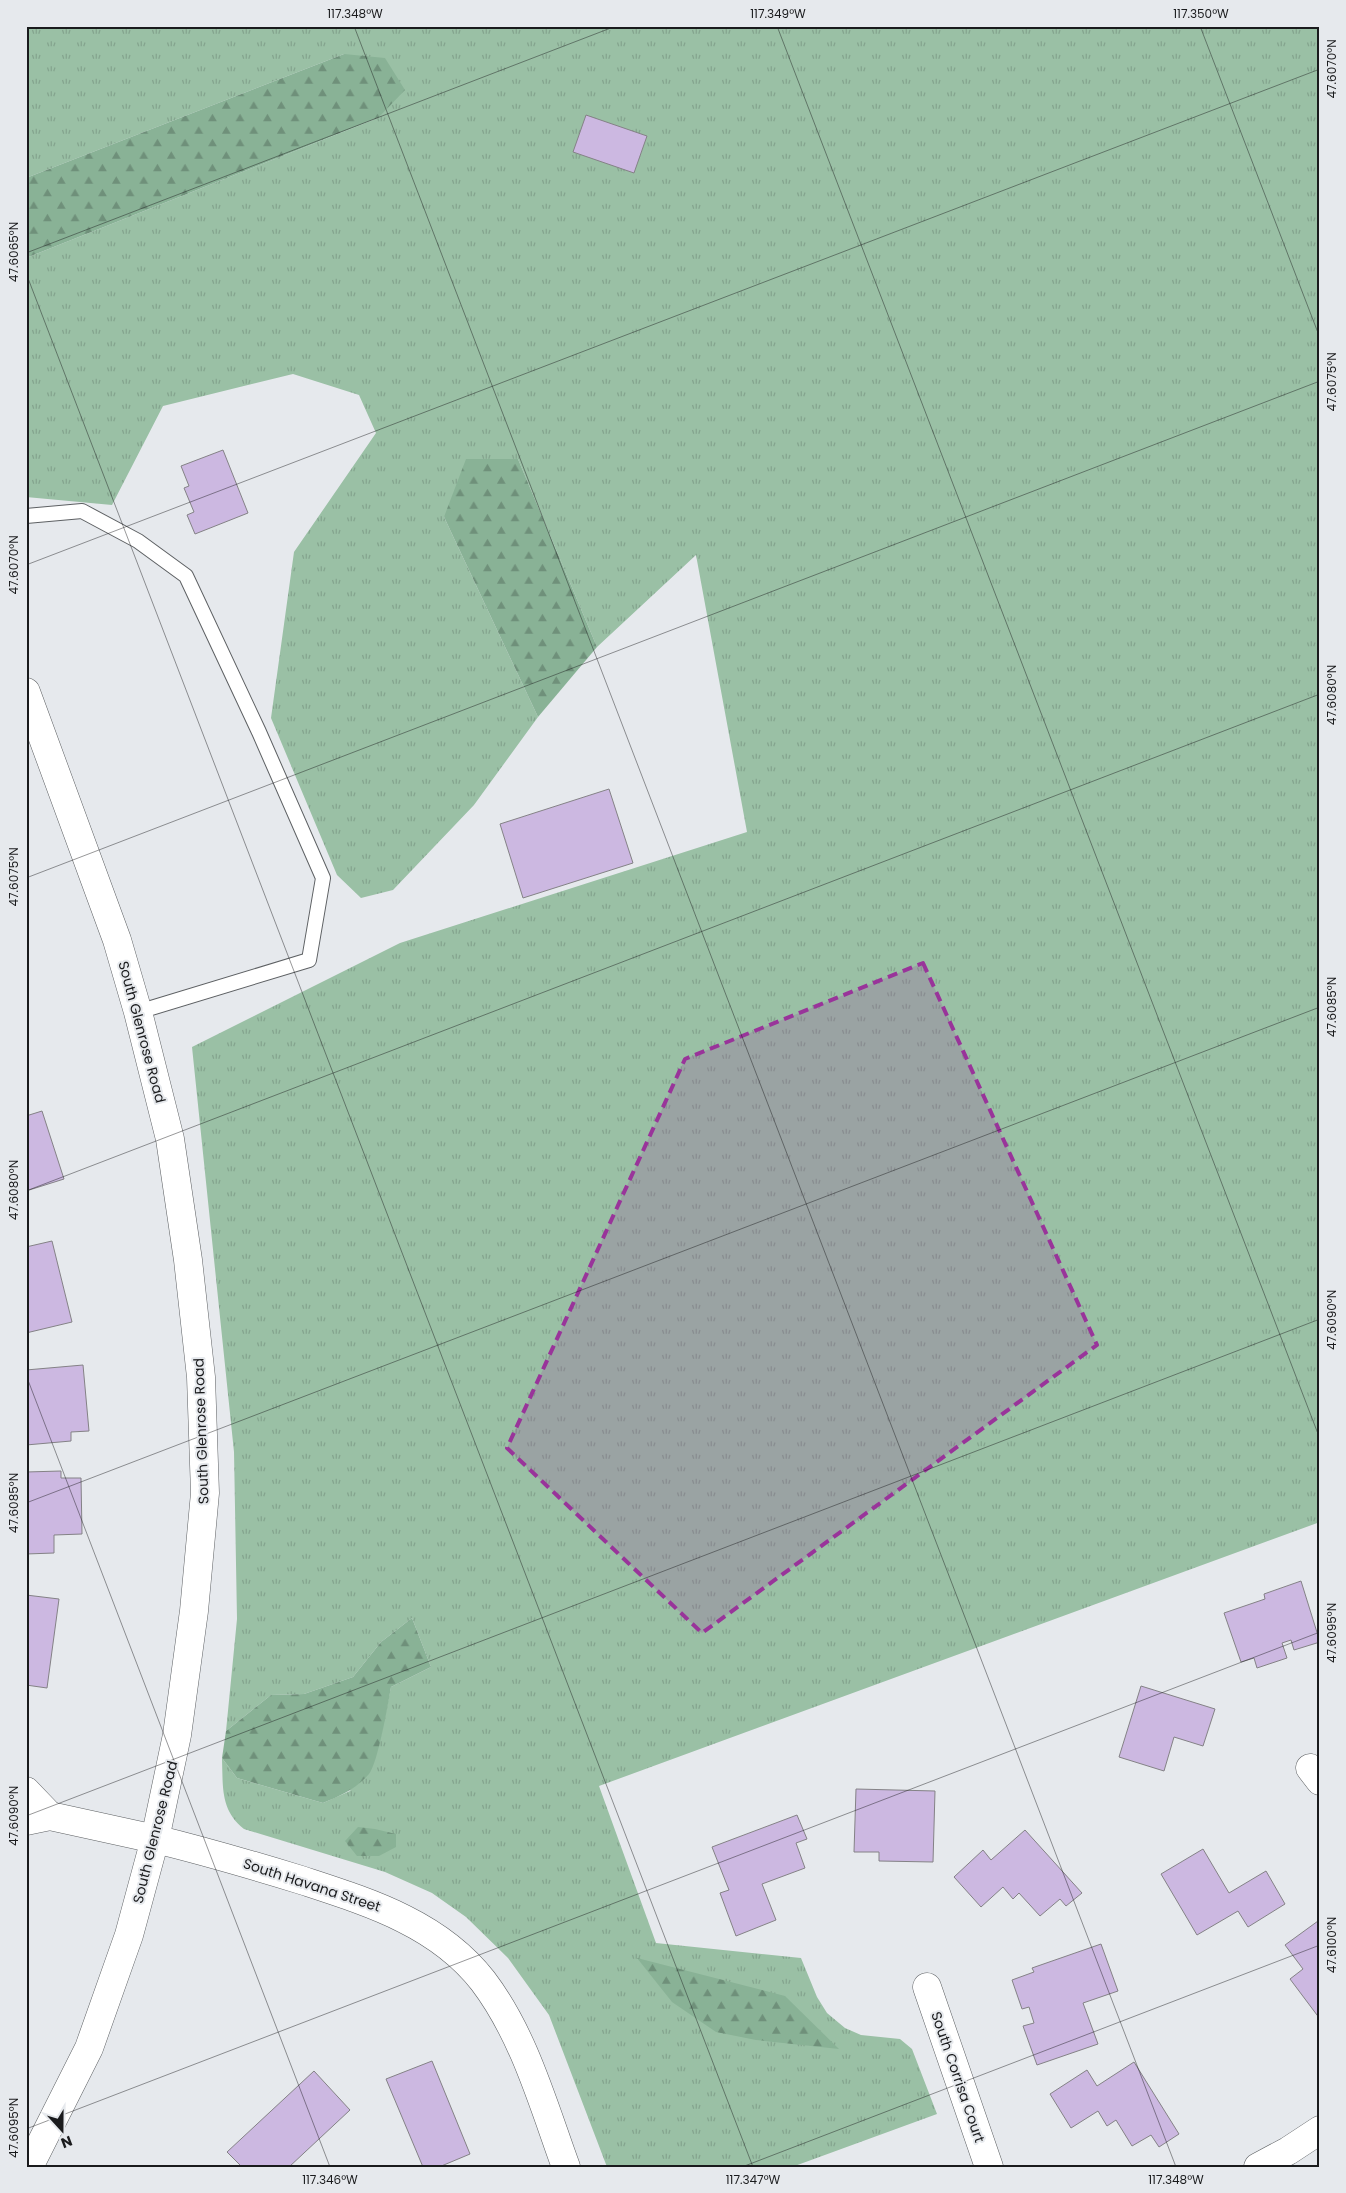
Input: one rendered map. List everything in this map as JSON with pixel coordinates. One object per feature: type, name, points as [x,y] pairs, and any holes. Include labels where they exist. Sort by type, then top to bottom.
[{"type":"street","name":"South Glenrose Road","points":[[26,692],[117,940],[138,1012],[170,1139],[188,1260],[201,1377],[205,1493],[194,1611],[177,1736],[155,1839],[129,1936],[89,2048],[29,2167]]},
{"type":"street","points":[[26,1791],[38,1818]]},
{"type":"street","name":"South Havana Street","points":[[38,1818],[155,1839],[228,1857],[375,1904],[423,1928],[455,1953],[482,1980],[520,2042],[566,2167]]},
{"type":"street","name":"South Corrisa Court","points":[[927,1987],[989,2167]]},
{"type":"street","points":[[1258,2167],[1288,2151],[1320,2130]]},
{"type":"lane","points":[[26,516],[82,511],[138,541],[186,576],[259,732],[323,878],[309,960],[138,1012]]},
{"type":"highlighted area","points":[[923,963],[1097,1345],[702,1633],[507,1448],[685,1059]]},
{"type":"green space","points":[[26,26],[1320,26],[1320,1522],[599,1786],[656,1943],[801,1958],[817,1997],[827,2013],[845,2028],[861,2035],[900,2039],[912,2049],[937,2114],[792,2167],[607,2167],[549,2015],[508,1958],[466,1917],[432,1893],[385,1872],[244,1829],[236,1822],[227,1806],[223,1788],[222,1758],[237,1778],[323,1803],[350,1791],[381,1735],[391,1687],[431,1667],[412,1618],[381,1642],[353,1677],[304,1694],[271,1695],[226,1731],[237,1619],[234,1452],[192,1047],[400,943],[747,832],[696,555],[597,647],[518,459],[444,517],[538,717],[474,805],[393,890],[361,898],[337,875],[271,718],[294,552],[376,433],[359,395],[293,374],[163,406],[112,505],[26,497],[26,258],[378,118],[344,54],[26,178]]},
{"type":"green space","points":[[344,54],[385,58],[405,90],[378,118],[26,258],[26,178]]},
{"type":"green space","points":[[466,459],[518,459],[597,647],[538,717],[444,517]]},
{"type":"green space","points":[[412,1618],[431,1667],[391,1687],[376,1758],[369,1774],[359,1784],[348,1792],[323,1803],[237,1778],[222,1758],[226,1731],[271,1695],[304,1694],[353,1677],[381,1642]]},
{"type":"green space","points":[[358,1827],[396,1834],[396,1847],[379,1856],[357,1856],[345,1841]]},
{"type":"green space","points":[[637,1958],[785,1996],[839,2049],[756,2040],[716,2032],[672,2002]]},
{"type":"building","points":[[586,115],[647,136],[634,173],[573,152]]},
{"type":"building","points":[[223,450],[248,513],[195,534],[187,515],[194,512],[184,488],[189,486],[181,466]]},
{"type":"building","points":[[609,789],[633,863],[523,898],[500,824]]},
{"type":"building","points":[[42,1111],[64,1179],[26,1191],[26,1116]]},
{"type":"building","points":[[52,1241],[72,1322],[26,1333],[26,1247]]},
{"type":"building","points":[[83,1365],[89,1431],[71,1432],[71,1441],[26,1445],[26,1370]]},
{"type":"building","points":[[61,1471],[61,1478],[81,1478],[82,1534],[54,1535],[54,1553],[26,1554],[26,1472]]},
{"type":"building","points":[[1301,1581],[1320,1642],[1294,1650],[1291,1640],[1282,1643],[1287,1658],[1257,1668],[1254,1658],[1241,1662],[1224,1613],[1265,1599],[1264,1594]]},
{"type":"building","points":[[26,1595],[59,1599],[47,1688],[26,1685]]},
{"type":"building","points":[[1141,1686],[1215,1709],[1203,1746],[1174,1737],[1164,1771],[1119,1757]]},
{"type":"building","points":[[856,1789],[935,1791],[933,1862],[879,1861],[879,1852],[854,1852]]},
{"type":"building","points":[[797,1815],[807,1839],[796,1843],[805,1868],[762,1884],[776,1920],[736,1936],[720,1893],[729,1890],[712,1847]]},
{"type":"building","points":[[1025,1830],[1082,1893],[1066,1906],[1060,1899],[1040,1916],[1019,1893],[1013,1899],[1003,1887],[981,1907],[954,1877],[983,1850],[991,1860]]},
{"type":"building","points":[[1203,1849],[1229,1893],[1266,1871],[1285,1904],[1248,1927],[1238,1911],[1197,1935],[1161,1874]]},
{"type":"building","points":[[1318,1921],[1320,1924],[1320,2019],[1290,1979],[1303,1969],[1285,1945]]},
{"type":"building","points":[[1101,1944],[1118,1991],[1083,2003],[1098,2044],[1037,2065],[1023,2026],[1034,2023],[1029,2007],[1022,2009],[1012,1980],[1034,1972],[1032,1968]]},
{"type":"building","points":[[432,2061],[470,2154],[439,2167],[423,2167],[386,2079]]},
{"type":"building","points":[[1134,2062],[1179,2134],[1159,2147],[1151,2135],[1132,2146],[1116,2120],[1107,2126],[1098,2111],[1071,2128],[1050,2094],[1087,2070],[1097,2086]]},
{"type":"building","points":[[314,2071],[350,2110],[289,2167],[242,2167],[227,2152]]}]
